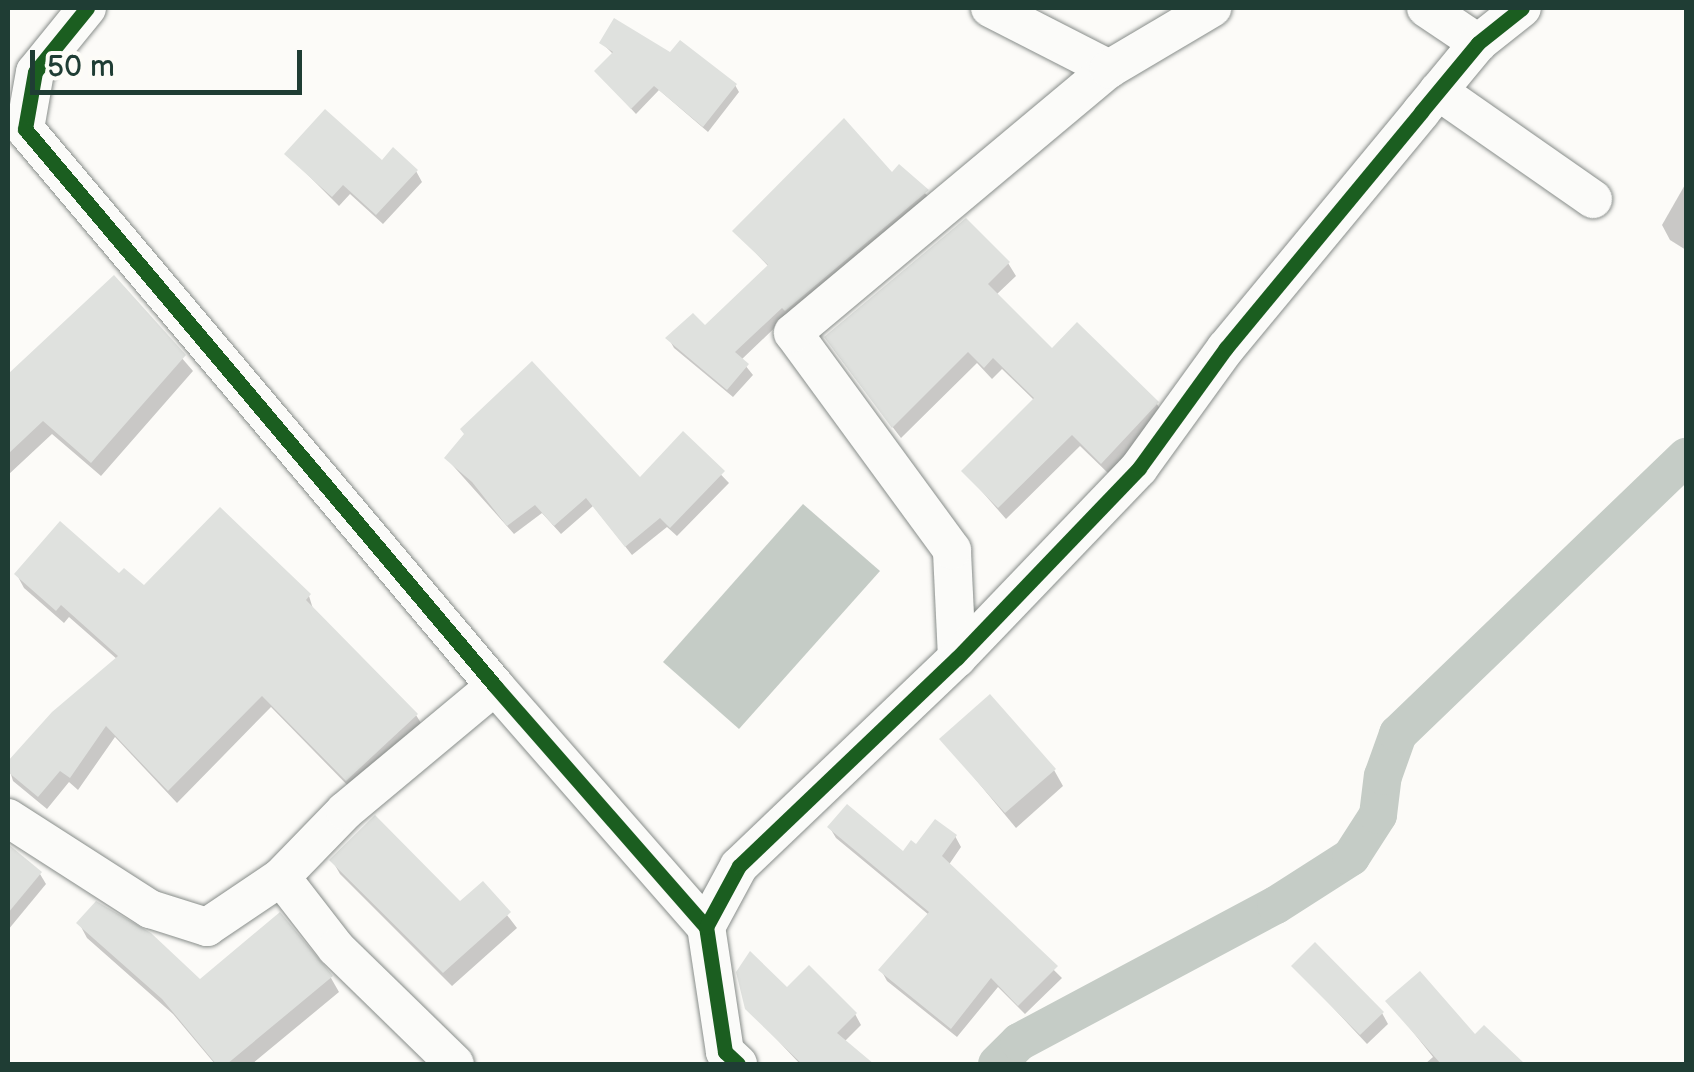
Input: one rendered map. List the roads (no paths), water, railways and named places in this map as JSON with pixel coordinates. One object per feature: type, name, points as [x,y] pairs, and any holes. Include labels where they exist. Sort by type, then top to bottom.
[{"type":"street","points":[[87,8],[35,72],[25,128],[495,686],[706,927],[725,1052],[738,1064]]},
{"type":"street","points":[[990,8],[1108,69]]},
{"type":"street","points":[[957,658],[952,550],[793,332],[1108,69],[1212,8]]},
{"type":"street","points":[[1426,8],[1478,43]]},
{"type":"street","points":[[706,927],[738,866],[957,658],[1139,468],[1226,348],[1478,43],[1522,8]]},
{"type":"street","points":[[1438,92],[1592,199]]},
{"type":"street","points":[[8,818],[150,909],[207,927],[281,878],[345,811],[495,686]]},
{"type":"street","points":[[281,878],[336,948],[455,1064]]},
{"type":"waterway","points":[[997,1064],[1019,1042],[1276,905],[1351,857],[1378,815],[1383,776],[1398,734],[1686,457]]}]
